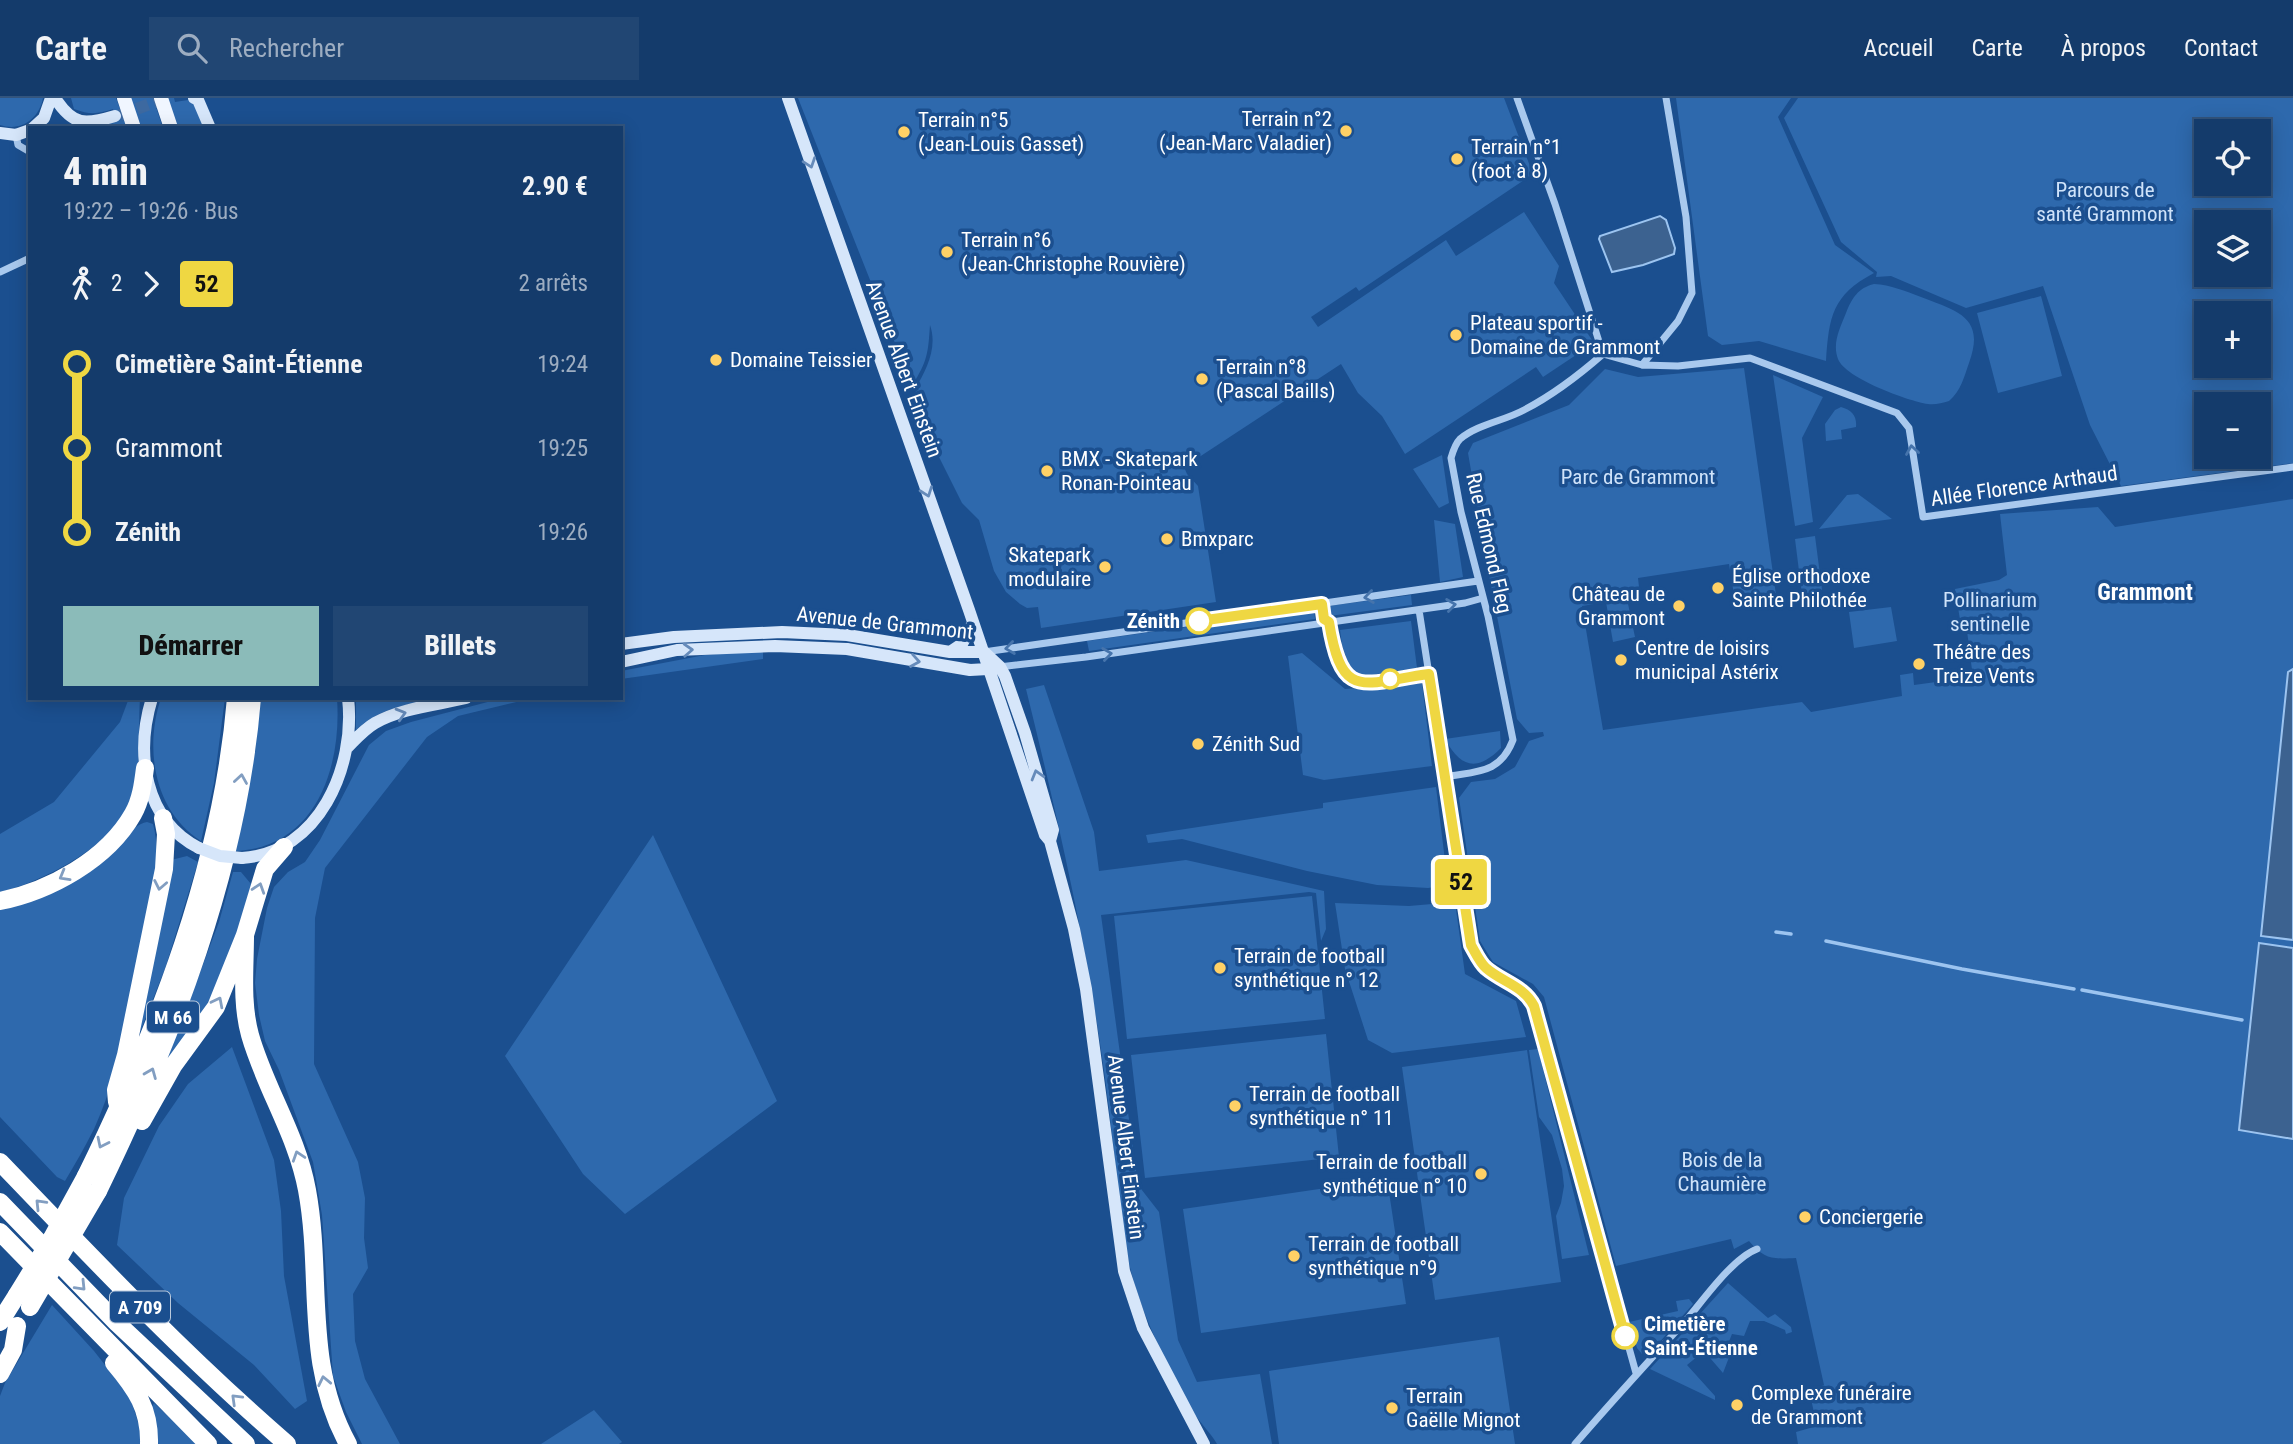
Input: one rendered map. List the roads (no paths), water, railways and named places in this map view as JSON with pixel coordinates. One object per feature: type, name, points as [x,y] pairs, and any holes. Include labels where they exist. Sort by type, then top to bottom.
[{"type":"highway","name":"M 66","points":[[23,1301],[140,1062],[207,866],[223,797],[236,700]]},
{"type":"highway","name":"M 66","points":[[0,1349],[9,1324],[23,1301],[98,1191],[167,1034],[207,922],[228,846],[252,700]]},
{"type":"highway","points":[[0,901],[60,879],[108,844],[132,816],[141,795],[145,768]]},
{"type":"highway","name":"M 66","points":[[118,1109],[116,1090],[126,1055],[164,869],[166,834],[163,818]]},
{"type":"highway","name":"M 66","points":[[114,1159],[124,1154],[173,1066],[216,1007],[245,935],[265,870],[284,847]]},
{"type":"highway","points":[[245,935],[246,1016],[251,1039],[299,1157],[310,1214],[316,1331],[323,1379],[336,1423],[348,1444]]},
{"type":"highway","name":"A 709","points":[[0,1162],[129,1297],[244,1407],[287,1444]]},
{"type":"highway","name":"A 709","points":[[0,1202],[117,1323],[246,1444]]},
{"type":"highway","points":[[0,1232],[208,1444]]},
{"type":"highway","points":[[85,1320],[93,1338],[135,1388],[146,1410],[149,1444]]},
{"type":"highway","points":[[0,1374],[13,1350],[9,1324]]},
{"type":"main road","points":[[35,126],[44,118],[53,98],[64,112],[85,123],[115,117]]},
{"type":"main road","points":[[124,98],[133,126]]},
{"type":"main road","points":[[161,98],[170,126]]},
{"type":"main road","name":"Avenue Albert Einstein","points":[[789,98],[973,623],[984,652],[1010,688],[1026,733],[1053,830],[1050,841],[1074,929],[1084,980],[1124,1271],[1143,1328],[1205,1444]]},
{"type":"main road","points":[[197,99],[209,126]]},
{"type":"main road","points":[[0,133],[16,135],[28,130]]},
{"type":"main road","points":[[950,652],[962,644],[973,623]]},
{"type":"main road","name":"Avenue de Grammont","points":[[623,645],[674,637],[782,632],[847,635],[950,652],[984,652]]},
{"type":"main road","name":"Avenue de Grammont","points":[[775,646],[782,632]]},
{"type":"main road","name":"Avenue de Grammont","points":[[623,662],[677,650],[775,646],[847,649],[970,670],[994,668]]},
{"type":"main road","points":[[152,700],[144,734],[145,768],[150,791],[163,818],[177,834],[199,848],[220,856],[242,858],[284,847],[298,839],[319,815],[333,789],[346,749],[348,700]]},
{"type":"main road","points":[[346,749],[364,730],[377,722],[399,713],[457,700]]},
{"type":"street","points":[[1517,98],[1555,204],[1603,354]]},
{"type":"street","points":[[1642,365],[1678,321],[1692,293],[1686,217],[1666,98]]},
{"type":"street","points":[[16,135],[18,145],[28,151]]},
{"type":"street","points":[[0,272],[28,259]]},
{"type":"street","name":"Allée Florence Arthaud","points":[[1603,354],[1642,365],[1678,366],[1750,358],[1897,413],[1909,428],[1923,517],[2293,467]]},
{"type":"street","name":"Rue Edmond Fleg","points":[[1445,777],[1490,769],[1508,753],[1513,740],[1451,458],[1456,444],[1485,426],[1523,411],[1578,377],[1603,354]]},
{"type":"street","points":[[984,652],[1478,581]]},
{"type":"street","points":[[994,668],[1419,610],[1483,598]]},
{"type":"street","points":[[1419,610],[1471,945],[1485,968],[1510,982],[1530,998],[1534,1006],[1636,1373]]},
{"type":"street","points":[[1575,1444],[1738,1262],[1757,1249]]},
{"type":"waterway","points":[[1776,932],[1791,934]]},
{"type":"waterway","points":[[1826,941],[2074,989]]},
{"type":"waterway","points":[[2082,990],[2242,1020]]},
{"type":"tunnel","points":[[120,115],[166,98]]},
{"type":"place","name":"Terrain n°2 (Jean-Marc Valadier)","points":[[1346,131]]},
{"type":"place","name":"Terrain n°5 (Jean-Louis Gasset)","points":[[904,132]]},
{"type":"place","name":"Terrain n°1 (foot à 8)","points":[[1457,159]]},
{"type":"place","name":"Terrain n°6 (Jean-Christophe Rouvière)","points":[[947,252]]},
{"type":"place","name":"Plateau sportif - Domaine de Grammont","points":[[1456,335]]},
{"type":"place","name":"Domaine Teissier","points":[[716,360]]},
{"type":"place","name":"Terrain n°8 (Pascal Baills)","points":[[1202,379]]},
{"type":"place","name":"BMX - Skatepark Ronan-Pointeau","points":[[1047,471]]},
{"type":"place","name":"Bmxparc","points":[[1167,539]]},
{"type":"place","name":"Skatepark modulaire","points":[[1105,567]]},
{"type":"place","name":"Église orthodoxe Sainte Philothée","points":[[1718,588]]},
{"type":"place","name":"Château de Grammont","points":[[1679,606]]},
{"type":"place","name":"Zénith","points":[[1199,621]]},
{"type":"place","name":"Centre de loisirs municipal Astérix","points":[[1621,660]]},
{"type":"place","name":"Théâtre des Treize Vents","points":[[1919,664]]},
{"type":"place","name":"Zénith Sud","points":[[1198,744]]},
{"type":"place","name":"Terrain de football synthétique n° 12","points":[[1220,968]]},
{"type":"place","name":"Terrain de football synthétique n° 11","points":[[1235,1106]]},
{"type":"place","name":"Terrain de football synthétique n° 10","points":[[1481,1174]]},
{"type":"place","name":"Conciergerie","points":[[1805,1217]]},
{"type":"place","name":"Terrain de football synthétique n°9","points":[[1294,1256]]},
{"type":"place","name":"Cimetière Saint-Étienne","points":[[1625,1336]]},
{"type":"place","name":"Complexe funéraire de Grammont","points":[[1737,1405]]},
{"type":"place","name":"Terrain Gaëlle Mignot","points":[[1392,1408]]},
{"type":"district","name":"Grammont","points":[[2145,592]]},
{"type":"park label","name":"Parcours de santé Grammont","points":[[2105,202]]},
{"type":"park label","name":"Parc de Grammont","points":[[1638,477]]},
{"type":"park label","name":"Pollinarium sentinelle","points":[[1990,612]]},
{"type":"park label","name":"Bois de la Chaumière","points":[[1722,1172]]}]
